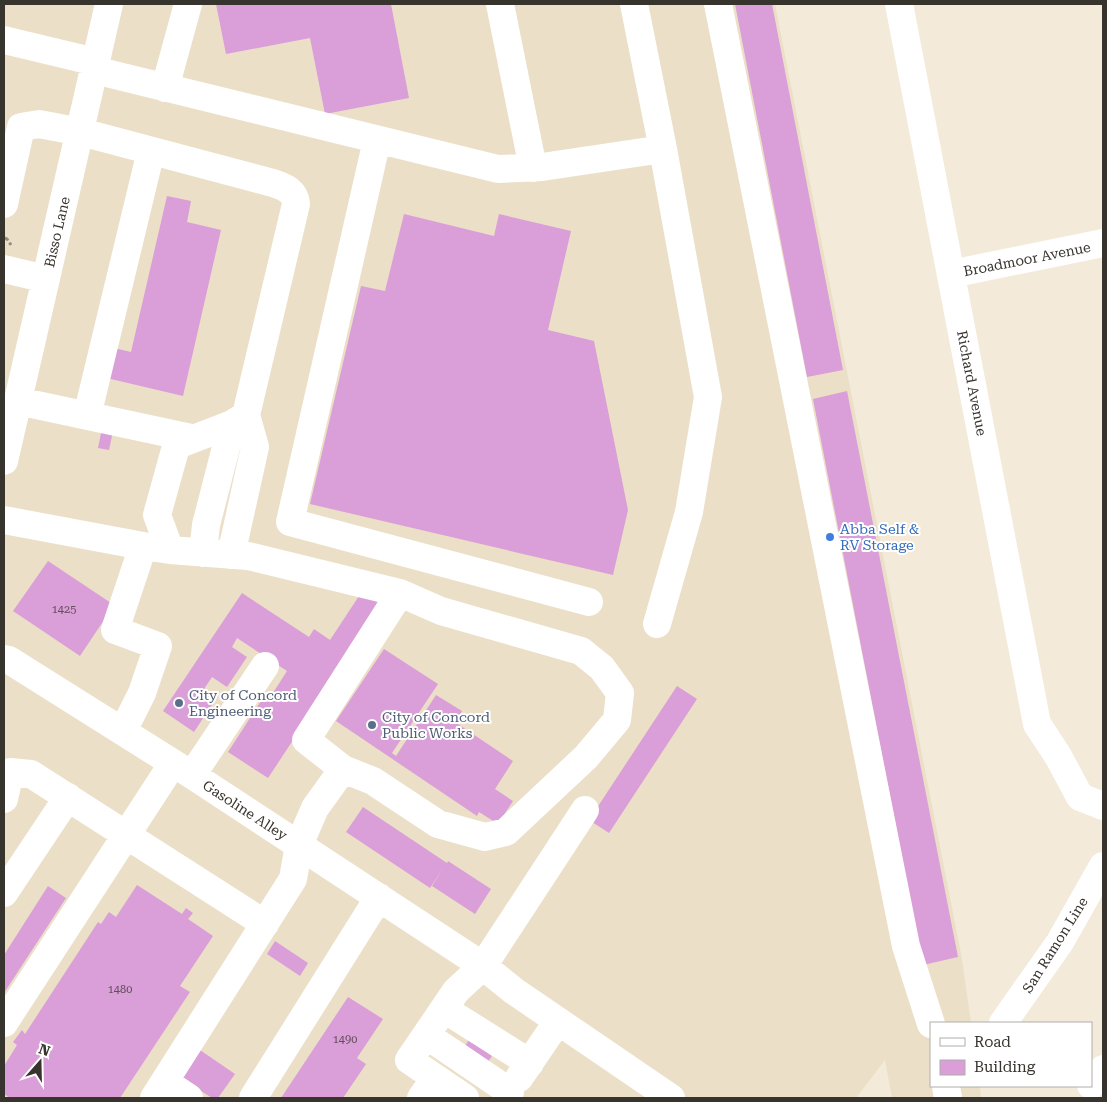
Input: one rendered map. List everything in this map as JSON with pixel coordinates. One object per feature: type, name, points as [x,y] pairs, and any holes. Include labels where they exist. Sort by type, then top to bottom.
[{"type":"main road","name":"Bisso Lane","points":[[4,460],[109,4]]},
{"type":"main road","points":[[165,88],[188,4]]},
{"type":"main road","points":[[500,4],[534,168]]},
{"type":"main road","points":[[634,4],[663,149],[708,397],[689,512],[657,624]]},
{"type":"main road","points":[[718,4],[906,946],[930,1022]]},
{"type":"main road","name":"Richard Avenue","points":[[899,4],[1037,724],[1058,756],[1080,797],[1103,806]]},
{"type":"main road","points":[[4,40],[165,88],[498,169],[534,168],[663,149]]},
{"type":"main road","points":[[4,204],[21,126],[39,124],[81,132],[273,183],[288,189],[296,197],[296,204],[239,420],[206,525],[202,553]]},
{"type":"main road","points":[[377,140],[290,522],[589,602]]},
{"type":"main road","points":[[87,416],[151,151]]},
{"type":"main road","name":"Broadmoor Avenue","points":[[951,274],[1103,243]]},
{"type":"main road","points":[[4,269],[46,279]]},
{"type":"main road","points":[[18,401],[191,438]]},
{"type":"main road","points":[[170,550],[157,515],[175,450],[180,444],[191,438],[239,420]]},
{"type":"main road","points":[[231,555],[255,447],[239,420]]},
{"type":"main road","points":[[4,520],[170,550],[248,556],[400,593],[441,611],[581,651],[602,668],[620,693],[617,720],[586,757],[506,832],[485,837],[438,824],[373,781],[343,769],[306,740],[400,593]]},
{"type":"main road","points":[[122,731],[142,693],[158,646],[115,630],[143,546]]},
{"type":"main road","name":"Gasoline Alley","points":[[4,659],[9,660],[182,769],[379,897],[483,966],[514,991],[671,1098]]},
{"type":"main road","points":[[4,1023],[126,835],[182,769],[264,666]]},
{"type":"main road","points":[[189,1098],[160,1090],[293,879],[299,845],[315,808],[343,769]]},
{"type":"main road","points":[[4,799],[7,773],[31,774],[265,924]]},
{"type":"main road","points":[[4,893],[68,797]]},
{"type":"main road","points":[[465,1098],[428,1088],[409,1060],[456,991],[483,966],[585,810]]},
{"type":"main road","name":"San Ramon Line","points":[[1004,1022],[1060,942],[1103,866]]},
{"type":"main road","points":[[253,1098],[379,897]]},
{"type":"main road","points":[[444,1008],[530,1063]]},
{"type":"main road","points":[[426,1035],[508,1096],[558,1021]]},
{"type":"main road","points":[[1092,1085],[1103,1069]]},
{"type":"main road","points":[[1081,1098],[1090,1087]]},
{"type":"shaded area","points":[[4,4],[775,4],[962,959],[971,1022],[930,1022],[930,1087],[980,1087],[981,1098],[892,1098],[885,1060],[856,1098],[4,1098]]},
{"type":"building","points":[[216,4],[391,4],[409,98],[325,114],[310,38],[226,54]]},
{"type":"building","points":[[735,4],[772,4],[843,370],[807,377]]},
{"type":"building","points":[[167,196],[191,201],[187,222],[221,230],[183,396],[94,375],[101,345],[131,352]]},
{"type":"building","points":[[404,214],[494,236],[499,214],[571,231],[548,330],[594,341],[628,510],[613,575],[310,504],[361,286],[385,291]]},
{"type":"building","points":[[847,391],[958,957],[923,965],[813,399]]},
{"type":"building","points":[[103,423],[114,426],[109,450],[98,448]]},
{"type":"building","points":[[48,561],[114,605],[80,656],[13,611]]},
{"type":"building","points":[[242,593],[309,637],[314,629],[330,640],[361,593],[378,602],[356,645],[268,778],[228,752],[261,701],[267,694],[271,696],[287,671],[237,638],[232,647],[247,657],[227,687],[212,677],[200,695],[213,703],[194,732],[163,711]]},
{"type":"building","points":[[384,649],[438,684],[392,753],[396,756],[436,695],[462,711],[455,722],[513,761],[495,789],[513,801],[498,824],[479,812],[477,816],[336,721]]},
{"type":"building","points":[[677,686],[697,699],[609,833],[589,820]]},
{"type":"building","points":[[363,807],[447,863],[448,861],[491,889],[475,914],[432,886],[444,867],[430,888],[346,832]]},
{"type":"building","points":[[137,885],[182,914],[186,908],[193,913],[188,919],[213,936],[180,986],[190,992],[120,1098],[10,1098],[4,1094],[4,1066],[17,1045],[13,1042],[22,1030],[25,1034],[98,922],[101,924],[109,912],[116,917]]},
{"type":"building","points":[[48,886],[66,898],[4,993],[4,955]]},
{"type":"building","points":[[275,941],[308,963],[300,976],[267,954]]},
{"type":"building","points":[[348,997],[383,1019],[357,1058],[366,1064],[343,1098],[281,1098]]},
{"type":"building","points":[[469,1040],[492,1056],[488,1062],[465,1046]]},
{"type":"building","points":[[200,1050],[235,1074],[218,1098],[212,1098],[181,1078]]},
{"type":"place","name":"Abba Self & RV Storage","points":[[830,537]]},
{"type":"place","name":"City of Concord Engineering","points":[[179,703]]},
{"type":"place","name":"City of Concord Public Works","points":[[372,725]]}]
